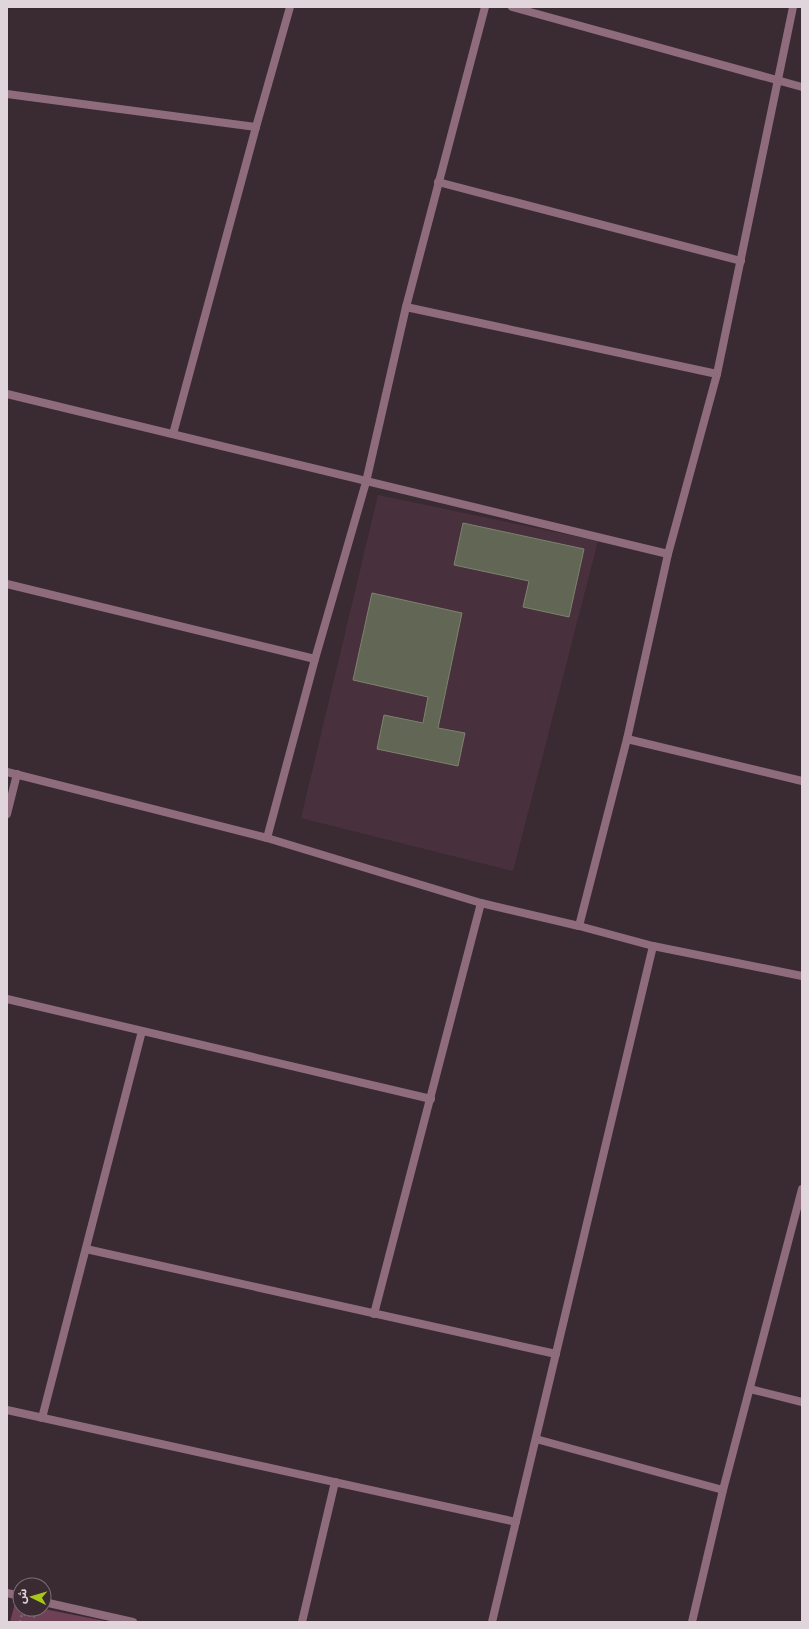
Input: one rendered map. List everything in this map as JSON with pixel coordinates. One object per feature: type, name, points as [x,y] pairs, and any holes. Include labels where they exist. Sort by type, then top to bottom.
[{"type":"street","points":[[173,434],[290,7]]},
{"type":"street","points":[[267,838],[315,659],[366,482],[406,307],[485,7]]},
{"type":"street","points":[[512,7],[779,82],[802,87]]},
{"type":"street","points":[[579,926],[627,739],[668,554],[717,374],[794,7]]},
{"type":"street","points":[[7,94],[256,127]]},
{"type":"street","points":[[438,182],[741,261]]},
{"type":"street","points":[[406,307],[717,374]]},
{"type":"street","points":[[7,394],[668,554]]},
{"type":"street","points":[[7,584],[315,659]]},
{"type":"street","points":[[627,739],[802,781]]},
{"type":"street","points":[[7,772],[267,838],[481,903],[579,926],[653,946],[802,976]]},
{"type":"street","points":[[7,814],[18,774]]},
{"type":"street","points":[[374,1314],[481,903]]},
{"type":"street","points":[[492,1622],[653,946]]},
{"type":"street","points":[[7,999],[431,1099]]},
{"type":"street","points":[[42,1418],[142,1031]]},
{"type":"street","points":[[692,1622],[750,1389],[800,1204],[802,1189]]},
{"type":"street","points":[[86,1249],[556,1354]]},
{"type":"street","points":[[750,1389],[802,1402]]},
{"type":"street","points":[[7,1410],[516,1522]]},
{"type":"street","points":[[536,1439],[724,1490]]},
{"type":"street","points":[[302,1622],[335,1482]]},
{"type":"street","points":[[52,1604],[133,1622]]},
{"type":"shaded area","points":[[378,495],[598,541],[513,871],[301,818]]},
{"type":"shaded area","points":[[52,1611],[110,1622],[10,1622],[12,1614],[12,1617],[52,1617]]},
{"type":"building","points":[[463,523],[584,549],[569,617],[523,607],[529,581],[454,565]]},
{"type":"building","points":[[372,593],[462,613],[438,728],[465,733],[458,766],[377,749],[384,715],[423,723],[428,697],[353,680]]}]
